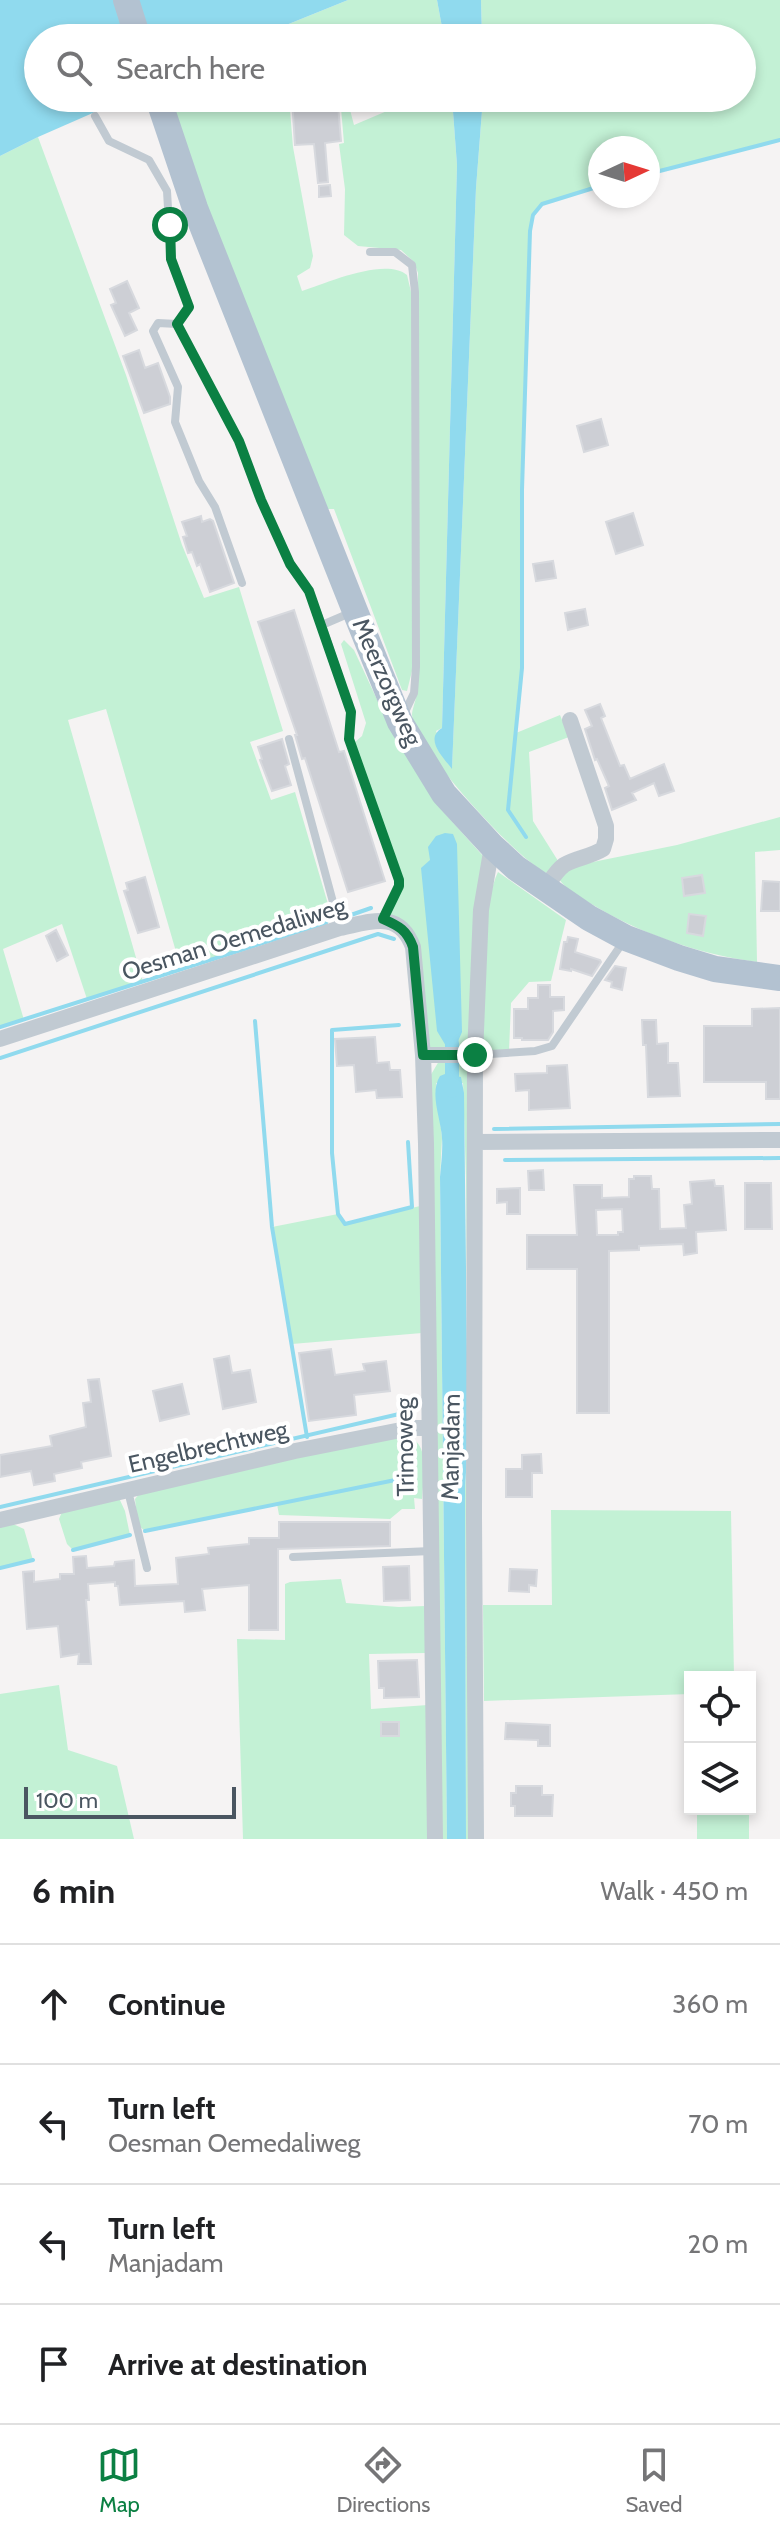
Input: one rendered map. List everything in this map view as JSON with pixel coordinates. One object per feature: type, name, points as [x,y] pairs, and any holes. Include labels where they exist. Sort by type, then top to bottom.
[{"type":"main road","points":[[126,0],[134,24]]},
{"type":"main road","name":"Meerzorgweg","points":[[163,112],[209,245],[400,722],[444,794],[516,868],[589,918],[626,938],[715,969],[780,978]]},
{"type":"street","points":[[546,887],[561,867],[573,860],[589,858],[603,849],[606,839],[606,826],[570,720]]},
{"type":"street","name":"Manjadam","points":[[476,1839],[476,1142],[471,1055],[481,910],[492,846]]},
{"type":"street","name":"Oesman Oemedaliweg","points":[[0,1039],[340,928],[383,919],[400,926],[408,934],[413,947],[427,1055]]},
{"type":"street","points":[[427,1055],[471,1055]]},
{"type":"street","name":"Trimoweg","points":[[427,1055],[428,1428],[435,1839]]},
{"type":"street","points":[[476,1142],[780,1140]]},
{"type":"street","name":"Engelbrechtweg","points":[[0,1520],[295,1451],[411,1428],[428,1428]]},
{"type":"lane","points":[[95,116],[109,141],[149,160],[167,191],[171,259],[189,307],[177,324]]},
{"type":"lane","points":[[370,252],[395,252],[412,265],[415,292],[416,667],[414,693],[400,722]]},
{"type":"lane","points":[[177,324],[158,323],[153,331],[178,387],[175,422],[199,481],[215,507],[242,583]]},
{"type":"lane","points":[[177,324],[239,441],[261,500],[290,564],[309,591],[322,625],[351,712],[349,739],[399,880],[383,919]]},
{"type":"lane","points":[[322,625],[355,611]]},
{"type":"lane","points":[[289,739],[340,928]]},
{"type":"lane","points":[[471,1055],[535,1051],[552,1046],[626,938]]},
{"type":"lane","points":[[128,1491],[147,1568]]},
{"type":"lane","points":[[293,1557],[431,1551]]},
{"type":"green space","points":[[348,0],[437,0],[441,24],[289,24]]},
{"type":"green space","points":[[481,0],[780,0],[780,140],[660,171],[660,136],[588,136],[588,190],[542,204],[533,215],[522,490],[522,668],[516,733],[560,715],[569,737],[529,752],[533,821],[560,864],[546,873],[513,846],[469,801],[430,752],[412,715],[419,667],[418,273],[414,262],[401,250],[358,246],[344,235],[345,189],[339,144],[344,143],[341,112],[351,112],[354,125],[385,112],[453,112],[457,165],[442,728],[436,731],[452,768],[476,188],[482,112],[756,112],[756,24],[482,24]]},
{"type":"green space","points":[[169,112],[290,112],[293,147],[313,256],[310,268],[297,276],[302,291],[371,270],[397,270],[407,275],[412,296],[412,671],[407,691],[402,690],[334,509],[327,509]]},
{"type":"green space","points":[[38,137],[126,375],[182,545],[204,598],[239,587],[283,731],[250,742],[271,800],[295,792],[333,921],[181,969],[106,709],[68,720],[143,982],[87,999],[62,924],[3,949],[24,1020],[0,1027],[0,156]]},
{"type":"green space","points":[[344,640],[354,650],[394,736],[439,807],[483,856],[468,1041],[456,1049],[430,1047],[419,960],[390,914],[402,882],[357,754],[355,742],[362,736],[366,723],[341,644]]},
{"type":"green space","points":[[780,817],[780,850],[755,852],[757,962],[713,954],[649,933],[588,902],[559,879],[573,866],[677,845]]},
{"type":"green space","points":[[498,872],[566,920],[551,981],[529,982],[511,1003],[509,1051],[484,1054],[480,1044],[484,955],[488,907]]},
{"type":"green space","points":[[439,1061],[461,1063],[467,1067],[473,1839],[466,1839],[465,1488],[468,1440],[463,1083],[436,1083],[442,1138],[447,1839],[440,1839],[429,1078]]},
{"type":"green space","points":[[420,1206],[422,1333],[292,1344],[272,1227],[338,1214],[345,1224]]},
{"type":"green space","points":[[408,1436],[415,1440],[423,1454],[422,1499],[414,1498],[415,1509],[402,1509],[390,1519],[279,1515],[277,1504],[145,1531],[138,1525],[135,1499],[140,1493],[287,1458]]},
{"type":"green space","points":[[119,1498],[130,1535],[73,1550],[67,1544],[59,1519],[62,1512]]},
{"type":"green space","points":[[551,1510],[731,1511],[734,1671],[684,1671],[684,1694],[484,1701],[483,1605],[552,1605]]},
{"type":"green space","points":[[13,1524],[24,1529],[33,1560],[0,1568],[0,1527]]},
{"type":"green space","points":[[341,1579],[346,1603],[425,1606],[426,1653],[369,1654],[371,1709],[428,1705],[430,1839],[243,1839],[237,1639],[285,1640],[285,1584]]},
{"type":"green space","points":[[59,1685],[68,1750],[117,1766],[134,1839],[0,1839],[0,1694]]},
{"type":"green space","points":[[697,1815],[749,1815],[749,1839],[697,1839]]},
{"type":"water","points":[[0,0],[348,0],[289,24],[24,24],[24,112],[95,112],[0,156]]},
{"type":"water","points":[[437,0],[481,0],[482,24],[441,24]]},
{"type":"water","points":[[453,112],[482,112],[476,188],[452,769],[440,754],[435,737],[442,728],[457,165]]},
{"type":"water","points":[[453,834],[457,844],[462,1032],[456,1046],[446,1046],[437,1031],[421,868],[430,860],[428,847],[436,836]]},
{"type":"water","points":[[440,1076],[461,1077],[464,1093],[468,1441],[465,1488],[466,1839],[447,1839],[442,1143],[436,1098],[437,1083]]},
{"type":"building","points":[[293,112],[339,112],[341,141],[325,143],[328,182],[318,183],[314,144],[295,145]]},
{"type":"building","points":[[330,185],[331,196],[319,197],[319,186]]},
{"type":"building","points":[[127,281],[139,308],[129,313],[137,330],[125,336],[111,305],[116,303],[110,289]]},
{"type":"building","points":[[139,350],[145,368],[158,363],[170,397],[170,404],[144,413],[123,356]]},
{"type":"building","points":[[601,419],[608,445],[584,452],[577,426]]},
{"type":"building","points":[[633,513],[643,545],[616,554],[606,522]]},
{"type":"building","points":[[201,516],[202,522],[213,521],[234,583],[210,592],[200,564],[197,566],[192,552],[188,553],[183,537],[187,536],[182,522]]},
{"type":"building","points":[[553,561],[556,578],[536,581],[533,564]]},
{"type":"building","points":[[585,609],[588,625],[568,630],[565,613]]},
{"type":"building","points":[[294,610],[339,752],[344,751],[385,881],[348,892],[258,622]]},
{"type":"building","points":[[600,704],[605,716],[601,718],[620,766],[624,765],[630,779],[664,764],[674,791],[659,796],[654,783],[632,793],[636,800],[612,810],[605,788],[609,786],[595,760],[585,729],[592,726],[585,710]]},
{"type":"building","points":[[282,739],[291,785],[272,791],[258,747]]},
{"type":"building","points":[[702,875],[705,893],[684,896],[682,878]]},
{"type":"building","points":[[145,877],[159,927],[138,933],[124,891],[128,890],[126,883]]},
{"type":"building","points":[[763,881],[780,882],[780,911],[761,911]]},
{"type":"building","points":[[689,914],[706,916],[703,936],[687,933]]},
{"type":"building","points":[[56,930],[68,955],[57,961],[46,936]]},
{"type":"building","points":[[568,937],[578,939],[575,952],[600,960],[592,976],[560,969],[564,942]]},
{"type":"building","points":[[615,966],[626,968],[622,990],[611,987],[612,982],[605,980]]},
{"type":"building","points":[[538,985],[550,985],[550,997],[564,997],[564,1010],[553,1011],[553,1032],[548,1040],[514,1038],[514,1009],[528,1009],[528,998],[538,998]]},
{"type":"building","points":[[780,1008],[780,1099],[766,1099],[766,1082],[704,1082],[704,1026],[752,1026],[752,1009]]},
{"type":"building","points":[[642,1020],[656,1020],[657,1044],[668,1043],[668,1063],[678,1063],[680,1096],[648,1097]]},
{"type":"building","points":[[375,1037],[377,1063],[389,1062],[390,1070],[400,1070],[402,1097],[377,1098],[376,1090],[356,1092],[354,1065],[337,1066],[335,1039]]},
{"type":"building","points":[[567,1065],[570,1108],[529,1110],[529,1090],[516,1091],[515,1074],[547,1073],[547,1066]]},
{"type":"building","points":[[543,1170],[544,1190],[529,1190],[528,1171]]},
{"type":"building","points":[[634,1176],[651,1176],[652,1189],[659,1189],[660,1229],[686,1228],[684,1205],[692,1204],[690,1182],[714,1180],[715,1186],[723,1186],[726,1230],[696,1232],[697,1253],[684,1255],[683,1244],[609,1251],[609,1413],[577,1413],[577,1269],[527,1269],[527,1235],[577,1235],[574,1185],[602,1185],[602,1198],[629,1197],[629,1179],[634,1179]],"holes":[[[622,1209],[623,1232],[618,1232],[618,1235],[597,1235],[596,1210]]]},
{"type":"building","points":[[745,1183],[771,1183],[772,1229],[745,1229]]},
{"type":"building","points":[[520,1188],[520,1214],[507,1214],[507,1202],[497,1203],[497,1189]]},
{"type":"building","points":[[331,1349],[335,1375],[365,1371],[363,1364],[386,1361],[390,1391],[354,1395],[356,1415],[309,1421],[299,1353]]},
{"type":"building","points":[[229,1356],[232,1373],[250,1370],[256,1402],[223,1409],[214,1359]]},
{"type":"building","points":[[99,1379],[111,1456],[81,1462],[82,1468],[54,1474],[55,1481],[34,1485],[31,1471],[0,1477],[0,1455],[52,1446],[50,1436],[86,1427],[83,1403],[91,1402],[88,1380]]},
{"type":"building","points":[[182,1384],[189,1414],[160,1421],[153,1391]]},
{"type":"building","points":[[541,1454],[542,1473],[532,1473],[532,1497],[506,1497],[506,1469],[522,1469],[522,1455]]},
{"type":"building","points":[[279,1522],[390,1522],[390,1546],[278,1549],[278,1630],[249,1630],[249,1585],[202,1589],[205,1610],[185,1612],[184,1601],[120,1605],[115,1582],[88,1584],[89,1600],[86,1600],[91,1664],[78,1664],[79,1654],[61,1657],[58,1626],[27,1629],[23,1572],[34,1571],[34,1582],[60,1579],[60,1574],[74,1574],[73,1557],[86,1556],[87,1568],[114,1566],[115,1562],[134,1560],[135,1586],[178,1584],[176,1558],[209,1554],[208,1548],[249,1544],[249,1538],[279,1538]]},
{"type":"building","points":[[409,1566],[410,1600],[384,1601],[383,1567]]},
{"type":"building","points":[[510,1569],[537,1570],[536,1586],[529,1585],[529,1592],[509,1591]]},
{"type":"building","points":[[417,1660],[419,1697],[384,1698],[384,1688],[379,1688],[378,1661]]},
{"type":"building","points":[[381,1722],[399,1722],[399,1736],[381,1736]]},
{"type":"building","points":[[506,1723],[550,1725],[550,1746],[538,1746],[538,1740],[505,1739]]},
{"type":"building","points":[[516,1786],[542,1786],[542,1795],[553,1795],[552,1816],[515,1816],[511,1793],[516,1793]]},
{"type":"waterway","points":[[660,171],[780,140]]},
{"type":"waterway","points":[[526,837],[508,810],[522,668],[522,490],[530,231],[533,215],[542,204],[588,190]]},
{"type":"waterway","points":[[348,916],[371,908]]},
{"type":"waterway","points":[[0,1027],[326,923]]},
{"type":"waterway","points":[[0,1058],[378,934],[394,939]]},
{"type":"waterway","points":[[255,1021],[272,1227],[307,1437]]},
{"type":"waterway","points":[[399,1025],[332,1030],[332,1153],[338,1214],[345,1224],[412,1207],[408,1142]]},
{"type":"waterway","points":[[452,1043],[452,1091]]},
{"type":"waterway","points":[[494,1129],[780,1124]]},
{"type":"waterway","points":[[505,1160],[780,1158]]},
{"type":"waterway","points":[[0,1507],[412,1411]]},
{"type":"waterway","points":[[145,1531],[410,1477]]},
{"type":"waterway","points":[[73,1550],[130,1535]]},
{"type":"waterway","points":[[0,1568],[33,1560]]},
{"type":"route","points":[[170,225],[171,259],[189,307],[177,324],[239,441],[290,564],[309,591],[351,712],[349,739],[399,880],[383,919],[400,926],[408,934],[413,947],[423,1055],[475,1055]]}]
